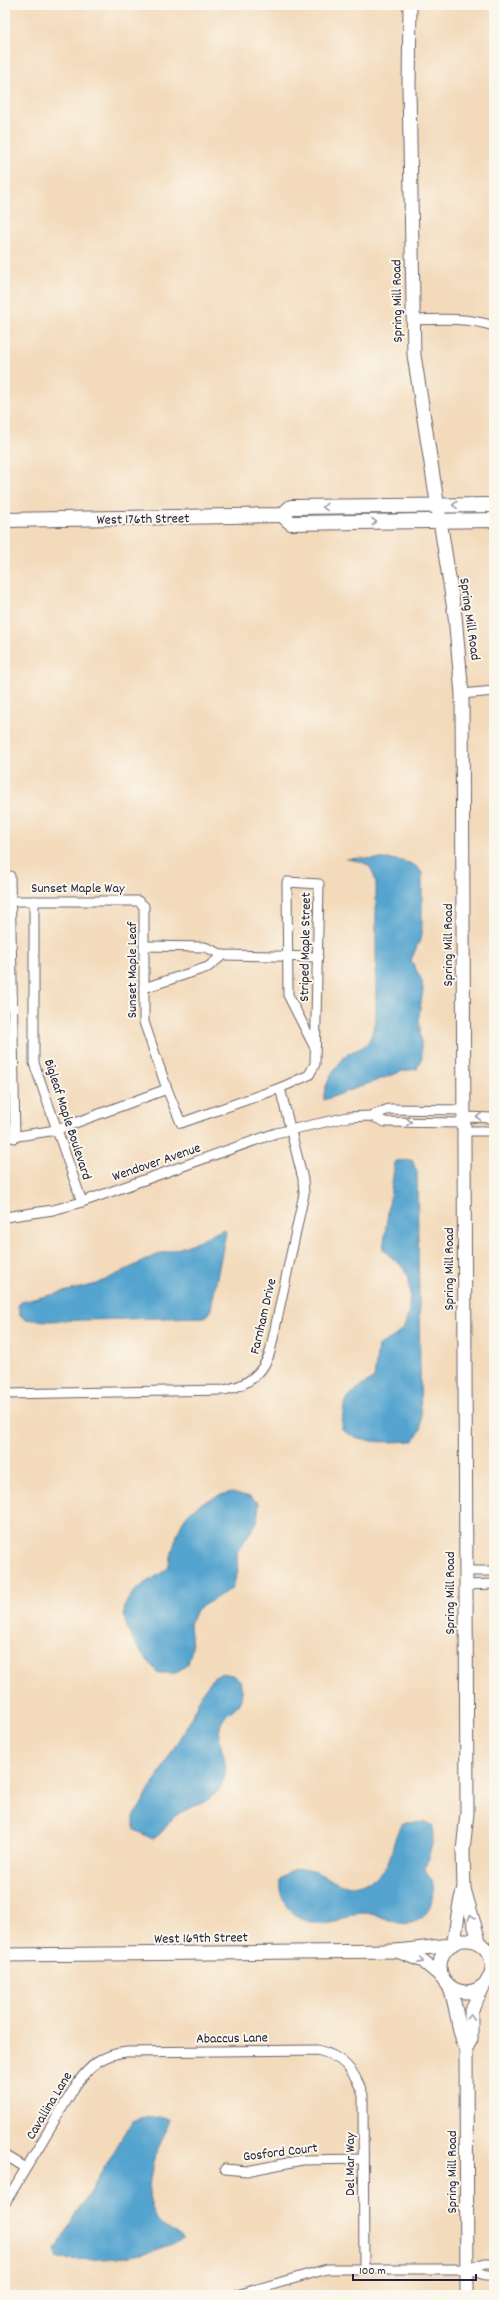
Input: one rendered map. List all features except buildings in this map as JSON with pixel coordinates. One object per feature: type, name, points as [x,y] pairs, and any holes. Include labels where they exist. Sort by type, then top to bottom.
[{"type":"main road","name":"West 176th Street","points":[[5,520],[282,515],[291,507],[494,505]]},
{"type":"main road","name":"West 176th Street","points":[[282,515],[291,523],[494,520]]},
{"type":"street","name":"Spring Mill Road","points":[[410,5],[412,320],[416,376],[458,639],[462,694],[467,1813],[463,1851],[464,1889],[487,1949]]},
{"type":"street","points":[[412,320],[465,320],[494,326]]},
{"type":"street","points":[[462,694],[494,690]]},
{"type":"street","points":[[10,876],[15,1138]]},
{"type":"street","name":"Striped Maple Street","points":[[181,1123],[280,1088],[309,1075],[315,1064],[319,884],[287,882],[288,995],[315,1048]]},
{"type":"street","name":"Sunset Maple Way","points":[[10,900],[138,901],[144,906]]},
{"type":"street","name":"Bigleaf Maple Boulevard","points":[[34,900],[34,1063],[82,1202]]},
{"type":"street","name":"Sunset Maple Leaf","points":[[144,906],[144,1022],[167,1090],[181,1123]]},
{"type":"street","points":[[145,946],[205,947],[223,955],[318,957]]},
{"type":"street","points":[[144,988],[208,967],[223,955]]},
{"type":"street","points":[[280,1088],[290,1129]]},
{"type":"street","points":[[5,1138],[15,1138],[56,1130],[167,1090]]},
{"type":"street","points":[[371,1116],[389,1109],[463,1120],[494,1130]]},
{"type":"street","name":"Wendover Avenue","points":[[5,1217],[53,1210],[82,1202],[290,1129],[348,1117],[371,1116],[385,1122],[463,1120]]},
{"type":"street","points":[[463,1120],[494,1118]]},
{"type":"street","name":"Farnham Drive","points":[[5,1394],[224,1390],[243,1384],[261,1371],[270,1352],[304,1194],[303,1179],[290,1129]]},
{"type":"street","points":[[465,1571],[494,1571]]},
{"type":"street","points":[[465,1585],[494,1584]]},
{"type":"street","name":"Spring Mill Road","points":[[452,1944],[458,1923],[459,1902],[464,1889]]},
{"type":"street","points":[[468,1940],[487,1949],[492,1961],[493,1970],[488,1982],[470,1993],[461,1992],[446,1982],[440,1968],[441,1959],[452,1944],[468,1940]]},
{"type":"street","name":"West 169th Street","points":[[5,1955],[397,1951],[452,1944]]},
{"type":"street","name":"West 169th Street","points":[[397,1951],[423,1961],[446,1982]]},
{"type":"street","name":"Spring Mill Road","points":[[446,1982],[456,2004],[461,2038],[466,2048],[467,2295]]},
{"type":"street","name":"Spring Mill Road","points":[[466,2048],[471,2039],[471,2011],[488,1982]]},
{"type":"street","name":"Abaccus Lane","points":[[113,2053],[317,2050],[329,2053],[347,2064]]},
{"type":"street","name":"Cavallina Lane","points":[[5,2203],[86,2070],[102,2058],[113,2053]]},
{"type":"street","name":"Del Mar Way","points":[[347,2064],[359,2084],[363,2096],[364,2269]]},
{"type":"street","points":[[5,2155],[26,2168]]},
{"type":"street","name":"Gosford Court","points":[[225,2168],[247,2171],[302,2160],[363,2159]]},
{"type":"street","points":[[237,2295],[327,2269],[467,2269],[485,2263],[494,2263]]},
{"type":"street","points":[[467,2269],[485,2275],[494,2275]]},
{"type":"water","points":[[362,858],[404,861],[417,868],[422,873],[422,935],[411,960],[422,981],[423,990],[419,1015],[422,1057],[417,1069],[403,1071],[324,1100],[325,1089],[335,1069],[348,1054],[363,1047],[367,1043],[372,1034],[376,1020],[376,884],[372,872],[367,865],[359,861],[346,859]]},
{"type":"water","points":[[412,1160],[417,1172],[421,1429],[414,1441],[376,1442],[350,1435],[342,1430],[343,1410],[345,1403],[352,1393],[374,1378],[378,1346],[400,1332],[407,1320],[410,1296],[406,1273],[401,1265],[383,1249],[395,1161]]},
{"type":"water","points":[[224,1229],[226,1232],[210,1313],[205,1317],[45,1321],[24,1319],[20,1315],[18,1305],[21,1302],[97,1284],[156,1255],[186,1246]]},
{"type":"water","points":[[231,1492],[250,1497],[259,1503],[257,1522],[237,1552],[238,1572],[232,1588],[196,1610],[190,1624],[192,1648],[188,1664],[176,1673],[158,1673],[132,1638],[124,1617],[125,1607],[133,1593],[168,1568],[180,1527],[192,1510],[214,1498]]},
{"type":"water","points":[[222,1673],[232,1675],[240,1680],[242,1691],[239,1704],[227,1715],[220,1727],[219,1733],[225,1762],[225,1773],[222,1784],[217,1792],[210,1798],[178,1814],[162,1832],[153,1839],[134,1830],[134,1817],[189,1722],[203,1691],[213,1678]]},
{"type":"water","points":[[426,1822],[433,1826],[433,1841],[425,1869],[432,1883],[433,1893],[429,1908],[421,1919],[407,1924],[390,1921],[374,1914],[361,1912],[339,1921],[331,1923],[318,1923],[299,1918],[286,1905],[281,1894],[280,1882],[284,1875],[290,1871],[298,1869],[312,1870],[332,1881],[346,1886],[362,1884],[374,1878],[383,1871],[390,1858],[396,1836],[403,1823]]},
{"type":"water","points":[[164,2117],[170,2120],[155,2157],[149,2185],[149,2198],[153,2210],[160,2222],[184,2239],[154,2250],[125,2257],[110,2259],[63,2259],[57,2257],[56,2249],[132,2121],[139,2118]]}]
